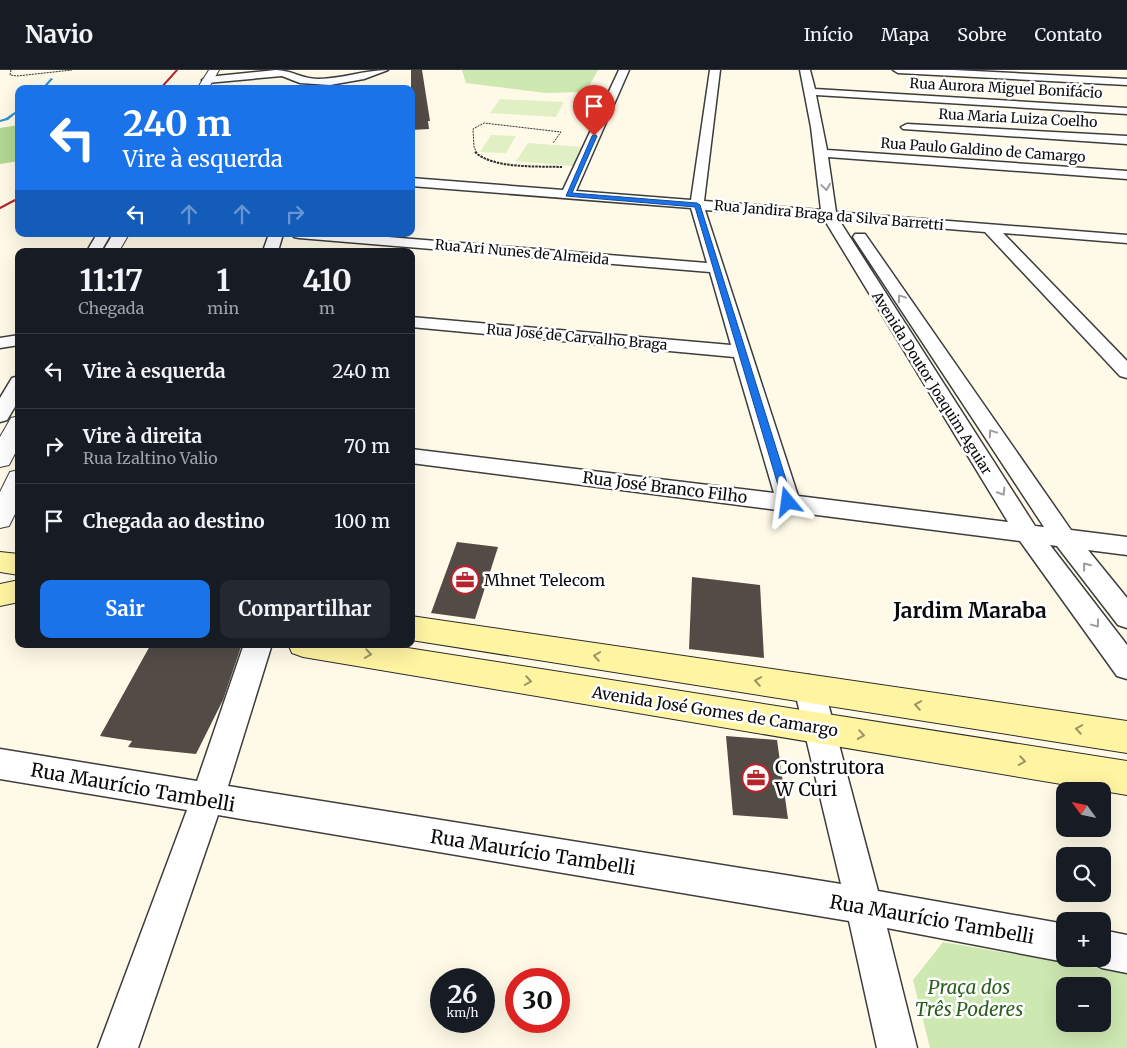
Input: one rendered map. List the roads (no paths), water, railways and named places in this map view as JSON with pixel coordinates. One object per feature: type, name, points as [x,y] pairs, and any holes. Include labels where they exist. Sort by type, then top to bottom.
[{"type":"main road","points":[[0,562],[15,564]]},
{"type":"main road","points":[[0,595],[15,592]]},
{"type":"main road","points":[[415,629],[1127,737]]},
{"type":"main road","name":"Avenida José Gomes de Camargo","points":[[327,648],[1127,778]]},
{"type":"street","points":[[214,80],[282,71],[307,85],[363,77],[383,70]]},
{"type":"street","points":[[568,195],[624,70]]},
{"type":"street","points":[[715,70],[697,205],[788,502]]},
{"type":"street","name":"Avenida Doutor Joaquim Aguiar","points":[[805,70],[817,93]]},
{"type":"street","name":"Avenida Doutor Joaquim Aguiar","points":[[818,70],[817,93],[830,154],[827,191],[837,216],[840,236],[1028,533],[1127,667]]},
{"type":"street","points":[[898,70],[1127,82]]},
{"type":"street","points":[[359,85],[363,77]]},
{"type":"street","points":[[1101,80],[1121,98]]},
{"type":"street","name":"Rua Aurora Miguel Bonifácio","points":[[817,93],[1127,110]]},
{"type":"street","name":"Rua Maria Luiza Coelho","points":[[907,127],[1127,140]]},
{"type":"street","name":"Rua Paulo Galdino de Camargo","points":[[830,154],[1127,175]]},
{"type":"street","name":"Rua Jandira Braga da Silva Barretti","points":[[415,182],[1127,239]]},
{"type":"street","name":"Avenida Doutor Joaquim Aguiar","points":[[837,216],[1064,538],[1127,618]]},
{"type":"street","points":[[989,228],[1127,372]]},
{"type":"street","points":[[96,248],[102,237]]},
{"type":"street","points":[[113,248],[119,237]]},
{"type":"street","name":"Rua Ari Nunes de Almeida","points":[[336,237],[715,268]]},
{"type":"street","name":"Rua José de Carvalho Braga","points":[[415,322],[743,352]]},
{"type":"street","points":[[0,416],[15,389]]},
{"type":"street","points":[[0,459],[15,431]]},
{"type":"street","name":"Rua José Branco Filho","points":[[415,456],[1127,546]]},
{"type":"street","points":[[0,519],[15,487]]},
{"type":"street","points":[[118,1048],[207,800],[257,648]]},
{"type":"street","points":[[809,688],[898,1048]]},
{"type":"street","name":"Rua Maurício Tambelli","points":[[0,764],[207,800],[864,906],[1056,940]]},
{"type":"street","points":[[1111,951],[1127,954]]},
{"type":"waterway","points":[[46,85],[52,79]]},
{"type":"waterway","points":[[0,121],[7,119],[15,113]]},
{"type":"railway","points":[[164,85],[177,70]]},
{"type":"railway","points":[[0,208],[15,200]]},
{"type":"place","name":"Mhnet Telecom","points":[[465,580]]},
{"type":"place","name":"Construtora W Curi","points":[[756,778]]},
{"type":"district","name":"Jardim Maraba","points":[[970,610]]},
{"type":"park label","name":"Praça dos Três Poderes","points":[[969,998]]}]
